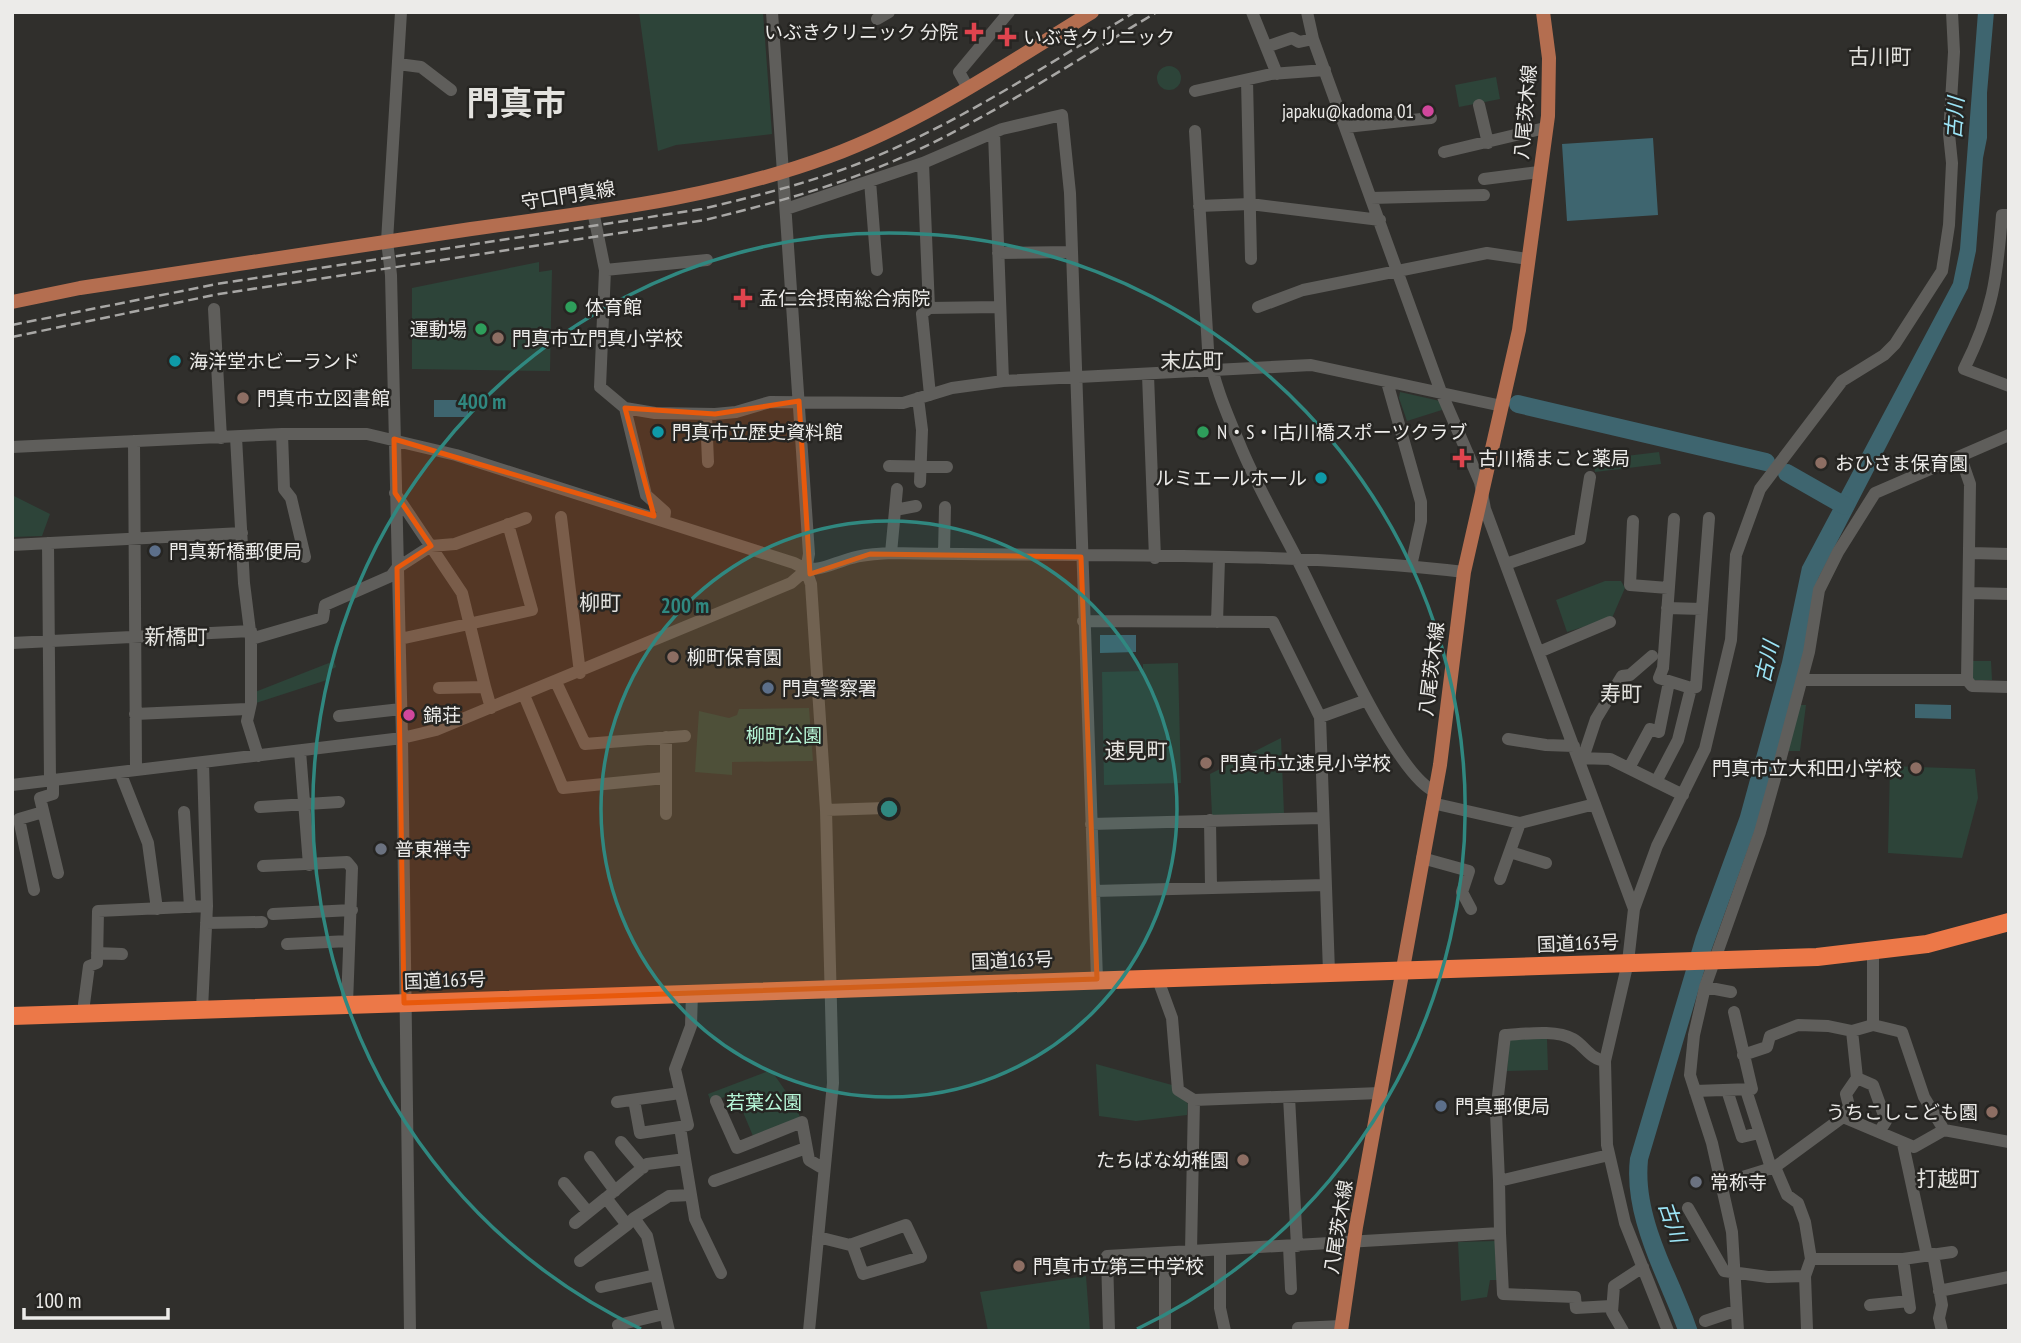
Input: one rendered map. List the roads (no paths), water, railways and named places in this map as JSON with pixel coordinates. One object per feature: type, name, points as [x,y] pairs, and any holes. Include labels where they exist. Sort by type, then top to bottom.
[{"type":"highway","name":"国道163号","points":[[1715,955],[1864,942],[1923,933],[2009,912]]},
{"type":"highway","name":"国道163号","points":[[1097,974],[1157,977],[1405,964],[1873,951],[1927,944],[2009,922]]},
{"type":"highway","name":"国道163号","points":[[12,1016],[202,1004],[1329,968]]},
{"type":"highway","name":"国道163号","points":[[405,997],[692,993],[832,983]]},
{"type":"highway","name":"国道163号","points":[[12,1006],[202,1004]]},
{"type":"main road","name":"守口門真線","points":[[12,302],[80,288],[593,211],[716,190],[783,173],[862,143],[968,88],[1092,12]]},
{"type":"main road","name":"八尾茨木線","points":[[1341,1328],[1433,797],[1464,572],[1519,330],[1545,128],[1549,58],[1543,12]]},
{"type":"street","points":[[401,12],[387,241],[391,275],[400,639],[410,1331]]},
{"type":"street","points":[[772,12],[809,554],[806,570],[811,584],[826,810],[832,983],[833,1083],[808,1331]]},
{"type":"street","points":[[968,88],[959,72],[1009,12]]},
{"type":"street","points":[[1252,12],[1277,74]]},
{"type":"street","points":[[1307,12],[1313,39],[1441,393],[1477,473],[1506,564],[1634,909],[1635,957],[1605,1060],[1609,1155],[1625,1223],[1668,1331]]},
{"type":"street","points":[[1634,909],[1657,846],[1705,750],[1720,699],[1731,640],[1735,564],[1750,512],[1772,470],[1842,380],[1884,355],[1895,344],[1942,271],[1949,225],[1952,163],[1949,134],[1954,52],[1952,12]]},
{"type":"street","points":[[1266,47],[1292,38],[1299,42],[1313,39]]},
{"type":"street","points":[[398,64],[421,67],[451,90]]},
{"type":"street","points":[[1200,90],[1277,74],[1325,70]]},
{"type":"street","points":[[1247,80],[1251,258]]},
{"type":"street","points":[[1479,105],[1488,143]]},
{"type":"street","points":[[786,209],[923,163],[994,132],[1062,115],[1077,379],[1083,621],[1097,974]]},
{"type":"street","points":[[1346,127],[1431,118]]},
{"type":"street","points":[[1444,152],[1488,143],[1517,132],[1545,128]]},
{"type":"street","points":[[1195,131],[1212,370],[1241,447],[1367,700],[1410,770],[1433,797],[1520,823],[1595,804]]},
{"type":"street","points":[[994,132],[1003,381]]},
{"type":"street","points":[[923,163],[929,308]]},
{"type":"street","points":[[1484,179],[1539,172]]},
{"type":"street","points":[[870,181],[877,270]]},
{"type":"street","points":[[1371,198],[1484,195]]},
{"type":"street","points":[[1199,206],[1250,204],[1380,220]]},
{"type":"street","points":[[593,211],[605,270],[600,387],[625,408],[655,414],[706,414],[736,412],[770,402],[903,403],[1003,381],[1311,365],[1502,406]]},
{"type":"street","points":[[2009,215],[2002,215],[1998,277],[1986,326],[1964,369],[2009,386]]},
{"type":"street","points":[[998,253],[1071,252]]},
{"type":"street","points":[[1258,307],[1303,290],[1487,253],[1528,258]]},
{"type":"street","points":[[605,270],[707,260]]},
{"type":"street","points":[[920,482],[925,366],[922,314],[929,308],[999,307]]},
{"type":"street","points":[[214,309],[221,438]]},
{"type":"street","points":[[1148,375],[1155,558]]},
{"type":"street","points":[[1387,382],[1421,502],[1411,566]]},
{"type":"street","points":[[625,408],[640,479],[646,495],[665,512],[664,520]]},
{"type":"street","points":[[706,414],[708,462]]},
{"type":"street","points":[[12,447],[325,432],[394,439],[664,520],[794,563],[806,570],[822,570],[870,554],[944,554],[1298,561],[1411,566],[1464,572]]},
{"type":"street","points":[[282,434],[284,489],[291,498],[305,557]]},
{"type":"street","points":[[1738,1331],[1732,1232],[1712,1143],[1690,1075],[1697,1014],[1715,955],[1760,832],[1802,680],[1823,579],[1875,493],[2009,435]]},
{"type":"street","points":[[236,437],[251,635],[251,704],[247,709],[247,721],[258,756]]},
{"type":"street","points":[[134,441],[136,769]]},
{"type":"street","points":[[1961,458],[1970,484],[1967,680],[1972,686],[2009,687]]},
{"type":"street","points":[[889,466],[947,467]]},
{"type":"street","points":[[1506,564],[1580,539],[1590,477]]},
{"type":"street","points":[[891,554],[897,489]]},
{"type":"street","points":[[395,493],[462,593],[491,708]]},
{"type":"street","points":[[895,510],[916,506]]},
{"type":"street","points":[[944,554],[945,508]]},
{"type":"street","points":[[12,643],[251,635],[323,618],[326,606],[391,576],[397,568],[431,546],[455,544],[526,517]]},
{"type":"street","points":[[561,517],[580,673]]},
{"type":"street","points":[[1674,519],[1663,668],[1659,678],[1691,688],[1696,687],[1709,517]]},
{"type":"street","points":[[1633,521],[1630,585],[1668,588]]},
{"type":"street","points":[[400,639],[532,610],[508,524]]},
{"type":"street","points":[[12,545],[242,533]]},
{"type":"street","points":[[48,543],[53,794],[40,798],[58,873]]},
{"type":"street","points":[[1971,553],[2009,554]]},
{"type":"street","points":[[1217,622],[1219,559]]},
{"type":"street","points":[[12,785],[402,738],[436,730],[580,673],[791,583],[806,570]]},
{"type":"street","points":[[1970,593],[2009,594]]},
{"type":"street","points":[[1667,608],[1702,609]]},
{"type":"street","points":[[1083,621],[1273,622],[1320,717],[1329,968]]},
{"type":"street","points":[[1539,652],[1610,622]]},
{"type":"street","points":[[1578,754],[1622,676],[1630,675],[1652,656]]},
{"type":"street","points":[[1802,680],[1967,680]]},
{"type":"street","points":[[1629,768],[1650,729],[1659,732],[1670,681]]},
{"type":"street","points":[[556,682],[584,744],[685,736]]},
{"type":"street","points":[[439,688],[485,687]]},
{"type":"street","points":[[1656,782],[1678,740],[1691,688]]},
{"type":"street","points":[[524,695],[563,788],[665,778]]},
{"type":"street","points":[[1320,717],[1367,700]]},
{"type":"street","points":[[135,715],[247,709]]},
{"type":"street","points":[[338,716],[401,709]]},
{"type":"street","points":[[666,737],[666,814]]},
{"type":"street","points":[[1508,739],[1610,759],[1683,795]]},
{"type":"street","points":[[300,751],[309,864]]},
{"type":"street","points":[[202,1004],[207,906],[203,762]]},
{"type":"street","points":[[120,772],[148,842],[157,909]]},
{"type":"street","points":[[260,807],[339,802]]},
{"type":"street","points":[[826,810],[885,807]]},
{"type":"street","points":[[184,811],[190,907]]},
{"type":"street","points":[[34,890],[19,819],[43,813]]},
{"type":"street","points":[[1091,824],[1323,818]]},
{"type":"street","points":[[1210,820],[1211,887]]},
{"type":"street","points":[[1500,879],[1520,823]]},
{"type":"street","points":[[1510,852],[1546,863]]},
{"type":"street","points":[[1422,858],[1469,871],[1462,892],[1471,909]]},
{"type":"street","points":[[263,866],[347,862],[352,868],[347,999]]},
{"type":"street","points":[[1094,891],[1325,885]]},
{"type":"street","points":[[85,1004],[89,966],[97,962],[98,911],[207,906]]},
{"type":"street","points":[[273,914],[352,910]]},
{"type":"street","points":[[206,923],[262,922]]},
{"type":"street","points":[[287,944],[349,941]]},
{"type":"street","points":[[1873,951],[1873,1025]]},
{"type":"street","points":[[97,953],[122,954]]},
{"type":"street","points":[[1157,977],[1171,1018],[1178,1090],[1195,1100],[1380,1093]]},
{"type":"street","points":[[1705,987],[1731,992]]},
{"type":"street","points":[[634,1100],[640,1133],[688,1125],[674,1069],[691,1026],[692,993]]},
{"type":"street","points":[[1695,1091],[1752,1089],[1734,1012]]},
{"type":"street","points":[[1743,1055],[1767,1048],[1770,1036],[1798,1025],[1828,1026],[1852,1031],[1873,1025],[1902,1032],[1924,1097],[1944,1130]]},
{"type":"street","points":[[1720,1184],[1773,1168],[1843,1118],[1849,1106],[1846,1094],[1857,1078],[1852,1031]]},
{"type":"street","points":[[1605,1060],[1591,1055],[1572,1038],[1542,1034],[1505,1035],[1496,1113],[1503,1294],[1575,1297],[1576,1308],[1611,1306]]},
{"type":"street","points":[[1857,1078],[1873,1085],[1886,1121],[1878,1132]]},
{"type":"street","points":[[1727,1090],[1742,1137],[1759,1133]]},
{"type":"street","points":[[1746,1090],[1773,1168],[1787,1195],[1798,1203],[1805,1222],[1811,1259],[1805,1276],[1807,1329]]},
{"type":"street","points":[[617,1102],[680,1093]]},
{"type":"street","points":[[1289,1097],[1293,1246],[1291,1290]]},
{"type":"street","points":[[1191,1251],[1195,1100]]},
{"type":"street","points":[[716,1101],[737,1147],[802,1122],[809,1160],[824,1169]]},
{"type":"street","points":[[1843,1118],[1914,1147],[1944,1130],[2009,1142]]},
{"type":"street","points":[[680,1127],[695,1219],[722,1273]]},
{"type":"street","points":[[621,1142],[643,1168]]},
{"type":"street","points":[[1903,1144],[1939,1291],[1942,1331]]},
{"type":"street","points":[[714,1181],[807,1148]]},
{"type":"street","points":[[1499,1181],[1609,1155]]},
{"type":"street","points":[[590,1157],[611,1195],[631,1222],[647,1236],[668,1331]]},
{"type":"street","points":[[575,1223],[647,1164],[685,1159]]},
{"type":"street","points":[[564,1183],[588,1212]]},
{"type":"street","points":[[580,1261],[669,1196],[691,1195]]},
{"type":"street","points":[[1688,1208],[1724,1271],[1768,1277],[1805,1276]]},
{"type":"street","points":[[818,1237],[852,1244],[906,1225],[921,1257],[863,1275],[852,1244]]},
{"type":"street","points":[[1109,1331],[1107,1256],[1500,1233]]},
{"type":"street","points":[[1220,1250],[1220,1308],[1225,1331]]},
{"type":"street","points":[[1811,1259],[1903,1259],[1952,1252]]},
{"type":"street","points":[[1165,1253],[1165,1331]]},
{"type":"street","points":[[1870,1306],[1909,1305],[1903,1259]]},
{"type":"street","points":[[1623,1331],[1611,1306],[1614,1286],[1643,1268]]},
{"type":"street","points":[[601,1287],[656,1275]]},
{"type":"street","points":[[1939,1291],[2009,1277]]},
{"type":"street","points":[[1705,1321],[1735,1311]]},
{"type":"street","points":[[618,1325],[664,1314]]},
{"type":"street","points":[[1298,1328],[1341,1328]]},
{"type":"water","points":[[1978,12],[1994,12],[1987,93],[1987,138],[1976,251],[1968,288],[1818,579],[1804,652],[1759,819],[1706,965],[1648,1160],[1648,1182],[1656,1226],[1698,1331],[1678,1331],[1637,1224],[1629,1180],[1630,1158],[1696,936],[1740,816],[1782,662],[1802,567],[1953,283],[1960,249]]},
{"type":"water","points":[[1653,138],[1658,215],[1567,221],[1562,144]]},
{"type":"water","points":[[434,400],[468,400],[468,417],[434,417]]},
{"type":"water","points":[[1100,635],[1136,635],[1136,652],[1100,653]]},
{"type":"water","points":[[1915,704],[1951,705],[1951,719],[1915,718]]},
{"type":"waterway","points":[[1518,404],[1766,462]]},
{"type":"waterway","points":[[1787,473],[1845,506]]},
{"type":"railway","points":[[12,325],[217,284],[702,209],[782,189],[860,163],[932,130],[1001,93],[1135,12]]},
{"type":"railway","points":[[12,337],[219,294],[705,220],[782,200],[858,175],[907,155],[971,123],[1157,12]]},
{"type":"place","name":"いぶきクリニック 分院","points":[[974,32]]},
{"type":"place","name":"いぶきクリニック","points":[[1007,37]]},
{"type":"place","name":"japaku@kadoma 01","points":[[1428,111]]},
{"type":"place","name":"孟仁会摂南総合病院","points":[[743,298]]},
{"type":"place","name":"体育館","points":[[571,307]]},
{"type":"place","name":"運動場","points":[[481,329]]},
{"type":"place","name":"門真市立門真小学校","points":[[498,338]]},
{"type":"place","name":"海洋堂ホビーランド","points":[[175,361]]},
{"type":"place","name":"門真市立図書館","points":[[243,398]]},
{"type":"place","name":"門真市立歴史資料館","points":[[658,432]]},
{"type":"place","name":"N・S・I古川橋スポーツクラブ","points":[[1203,432]]},
{"type":"place","name":"古川橋まこと薬局","points":[[1462,458]]},
{"type":"place","name":"おひさま保育園","points":[[1821,463]]},
{"type":"place","name":"ルミエールホール","points":[[1321,478]]},
{"type":"place","name":"門真新橋郵便局","points":[[155,551]]},
{"type":"place","name":"柳町保育園","points":[[673,657]]},
{"type":"place","name":"門真警察署","points":[[768,688]]},
{"type":"place","name":"錦荘","points":[[409,715]]},
{"type":"place","name":"門真市立速見小学校","points":[[1206,763]]},
{"type":"place","name":"門真市立大和田小学校","points":[[1916,768]]},
{"type":"place","name":"普東禅寺","points":[[381,849]]},
{"type":"place","name":"門真郵便局","points":[[1441,1106]]},
{"type":"place","name":"うちこしこども園","points":[[1992,1112]]},
{"type":"place","name":"たちばな幼稚園","points":[[1243,1160]]},
{"type":"place","name":"常称寺","points":[[1696,1182]]},
{"type":"place","name":"門真市立第三中学校","points":[[1019,1266]]},
{"type":"district","name":"古川町","points":[[1880,57]]},
{"type":"district","name":"門真市","points":[[516,103]]},
{"type":"district","name":"末広町","points":[[1192,361]]},
{"type":"district","name":"柳町","points":[[600,603]]},
{"type":"district","name":"新橋町","points":[[176,637]]},
{"type":"district","name":"寿町","points":[[1621,694]]},
{"type":"district","name":"速見町","points":[[1136,751]]},
{"type":"district","name":"打越町","points":[[1948,1179]]},
{"type":"water label","name":"古川","points":[[1955,118]]},
{"type":"water label","name":"古川","points":[[1767,662]]},
{"type":"water label","name":"古川","points":[[1672,1222]]},
{"type":"park label","name":"柳町公園","points":[[784,735]]},
{"type":"park label","name":"若葉公園","points":[[764,1102]]}]
